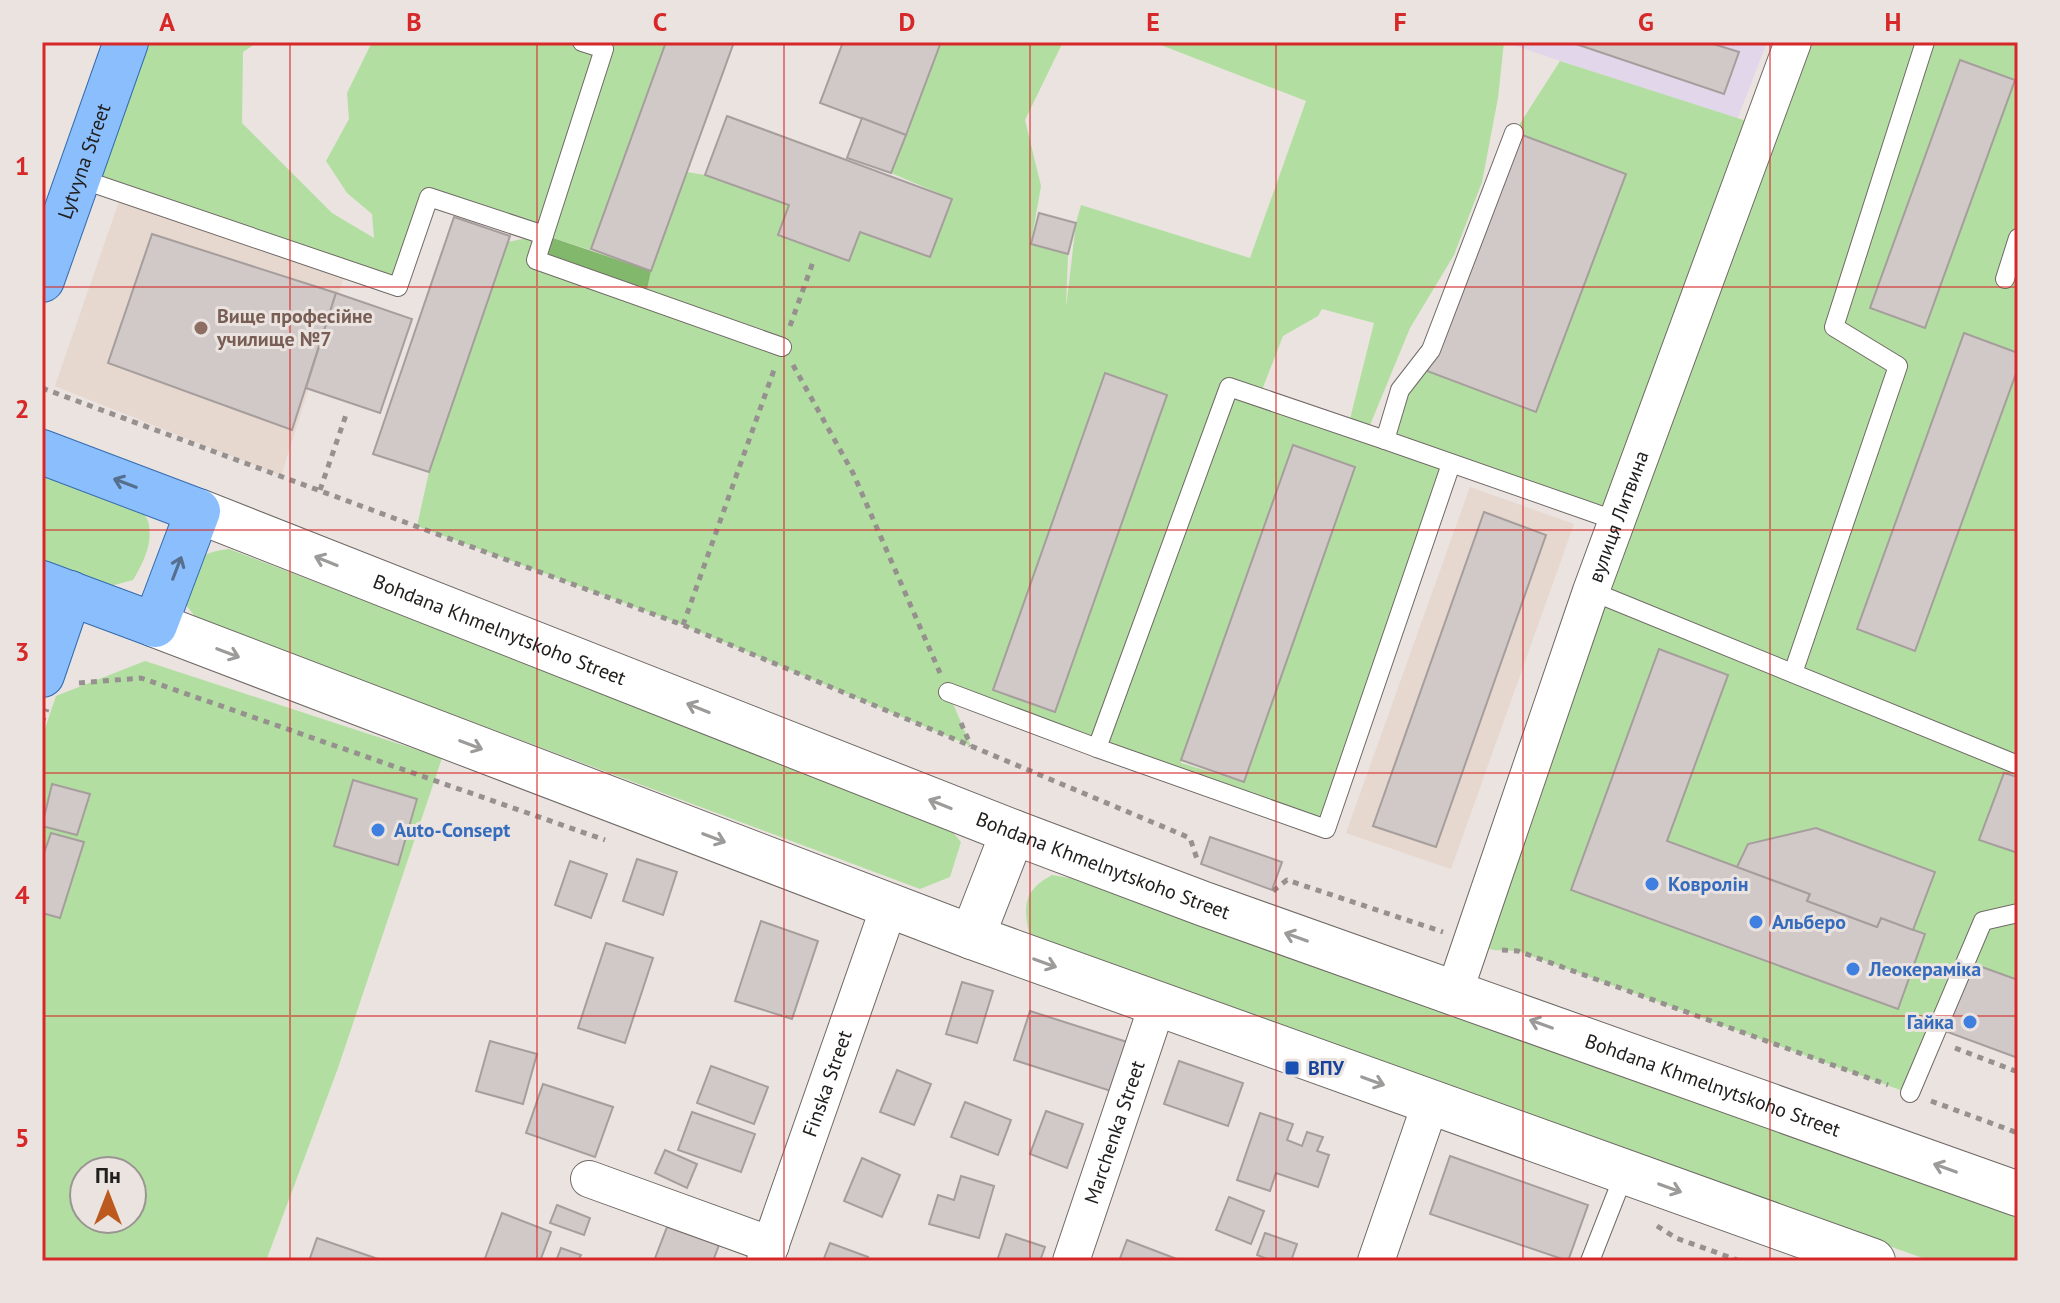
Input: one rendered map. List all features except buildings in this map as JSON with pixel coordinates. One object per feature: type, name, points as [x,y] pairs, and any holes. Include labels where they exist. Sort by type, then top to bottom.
[{"type":"main road","name":"Lytvyna Street","points":[[42,280],[126,42]]},
{"type":"main road","name":"Bohdana Khmelnytskoho Street","points":[[42,452],[198,511]]},
{"type":"main road","points":[[54,685],[56,588],[155,625],[198,511]]},
{"type":"street","name":"вулиця Литвина","points":[[1454,993],[1591,591],[1793,42]]},
{"type":"street","name":"Bohdana Khmelnytskoho Street","points":[[198,511],[1013,832],[2018,1194]]},
{"type":"street","points":[[155,625],[972,937],[1871,1261]]},
{"type":"street","points":[[972,937],[1013,832]]},
{"type":"street","name":"Finska Street","points":[[768,1253],[890,904]]},
{"type":"street","name":"Marchenka Street","points":[[1071,1261],[1158,1003]]},
{"type":"street","points":[[1376,1261],[1431,1102]]},
{"type":"street","points":[[589,1179],[768,1253]]},
{"type":"lane","points":[[582,42],[604,49],[536,260],[782,347]]},
{"type":"lane","points":[[1793,673],[1898,366],[1834,327],[1925,42]]},
{"type":"lane","points":[[1385,440],[1400,390],[1431,350],[1514,133]]},
{"type":"lane","points":[[78,178],[398,287],[429,197],[544,235]]},
{"type":"lane","points":[[2005,279],[2018,238]]},
{"type":"lane","points":[[1097,748],[1229,387],[1617,521]]},
{"type":"lane","points":[[948,692],[1326,829],[1451,464]]},
{"type":"lane","points":[[1591,591],[2018,765]]},
{"type":"lane","points":[[1910,1093],[1983,921],[2018,913]]},
{"type":"lane","points":[[1590,1261],[1625,1172]]},
{"type":"path","points":[[683,625],[813,262]]},
{"type":"path","points":[[782,347],[853,473],[971,746]]},
{"type":"path","points":[[42,388],[683,625],[1190,838],[1199,865]]},
{"type":"path","points":[[320,490],[347,412]]},
{"type":"path","points":[[42,723],[54,685],[141,678]]},
{"type":"path","points":[[1258,886],[1273,891],[1287,880],[1493,950],[1518,951],[2018,1133]]},
{"type":"path","points":[[1933,1039],[2018,1072]]},
{"type":"path","points":[[1676,1238],[1740,1261]]},
{"type":"shaded area","points":[[1504,42],[1767,42],[1737,120]]},
{"type":"shaded area","name":"Вище професійне училище №7","points":[[122,193],[346,270],[281,476],[55,386]]},
{"type":"shaded area","points":[[1470,487],[1574,524],[1451,869],[1346,833]]},
{"type":"green space","points":[[126,42],[258,42],[243,52],[242,123],[332,213],[374,238],[372,214],[347,193],[326,161],[349,119],[347,93],[372,42],[666,42],[590,250],[544,235],[644,298],[687,172],[705,175],[789,205],[778,235],[849,261],[860,232],[930,257],[952,199],[891,173],[941,42],[1063,42],[1025,120],[1041,186],[1031,243],[1068,254],[1066,308],[1081,205],[1250,258],[1306,101],[1153,42],[1504,42],[1498,98],[1482,182],[1454,255],[1410,328],[1368,430],[1384,440],[1514,133],[1560,61],[1762,126],[1794,42],[2018,42],[2018,353],[1964,334],[1857,629],[1916,650],[2018,368],[2018,765],[1980,840],[2018,853],[2018,980],[1968,962],[1917,1096],[1518,951],[1493,950],[1470,942],[1617,522],[1451,463],[1326,829],[949,694],[971,746],[683,625],[417,526],[429,472],[508,242],[541,235],[429,197],[398,287],[78,178]],"holes":[[[1960,61],[2015,80],[1925,328],[1870,308]],[[1322,309],[1374,323],[1348,427],[1262,390],[1283,336],[1318,316]],[[1293,446],[1355,468],[1244,782],[1181,763]],[[1659,650],[1667,841],[1737,867],[1748,844],[1816,828],[1934,871],[1913,930],[1925,935],[1898,1009],[1571,890]]]},
{"type":"green space","points":[[544,235],[651,271],[645,298],[536,260]]},
{"type":"green space","points":[[42,470],[101,490],[132,504],[142,513],[148,521],[149,544],[133,580],[107,587],[42,564]]},
{"type":"green space","points":[[229,549],[945,823],[961,842],[950,877],[920,889],[197,619],[186,605],[194,565],[206,555]]},
{"type":"green space","points":[[145,661],[442,758],[338,1068],[266,1261],[42,1261],[42,737],[56,696]]},
{"type":"green space","points":[[1052,875],[1070,878],[2018,1218],[2018,1261],[1931,1261],[1047,945],[1029,933],[1026,906],[1036,886]]},
{"type":"place","name":"Вище професійне училище №7","points":[[201,328]]},
{"type":"place","name":"Auto-Consept","points":[[378,830]]},
{"type":"place","name":"Ковролін","points":[[1652,884]]},
{"type":"place","name":"Альберо","points":[[1756,922]]},
{"type":"place","name":"Леокераміка","points":[[1853,969]]},
{"type":"place","name":"Гайка","points":[[1970,1022]]},
{"type":"place","name":"ВПУ","points":[[1292,1068]]}]
